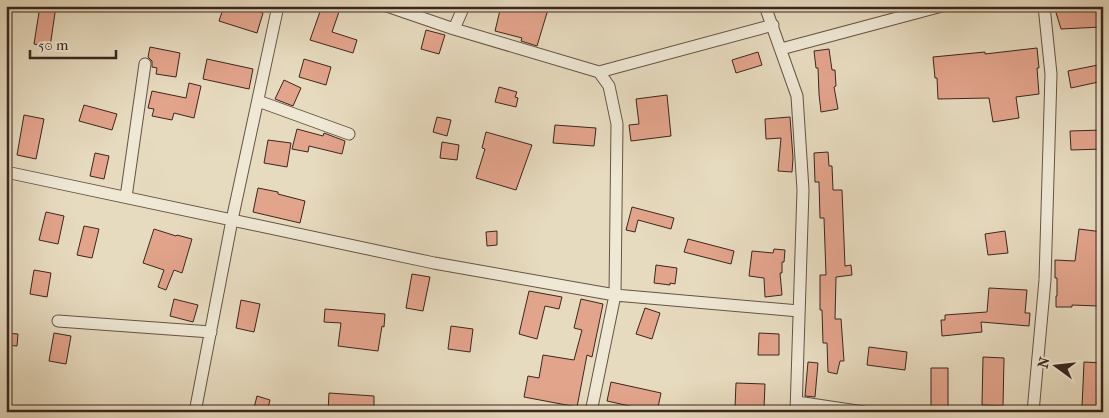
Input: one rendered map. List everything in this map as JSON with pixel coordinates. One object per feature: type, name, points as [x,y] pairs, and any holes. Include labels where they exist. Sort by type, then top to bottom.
[{"type":"street","points":[[195,412],[232,220],[278,6]]},
{"type":"street","points":[[387,6],[454,30],[599,72],[773,25]]},
{"type":"street","points":[[454,30],[464,6]]},
{"type":"street","points":[[765,6],[797,96],[803,190],[796,407],[864,412]]},
{"type":"street","points":[[781,50],[942,6]]},
{"type":"street","points":[[1033,412],[1045,280],[1051,74],[1044,6]]},
{"type":"street","points":[[126,197],[145,64]]},
{"type":"street","points":[[591,412],[615,295],[617,124],[608,86],[599,72]]},
{"type":"street","points":[[258,101],[349,134]]},
{"type":"street","points":[[6,172],[434,263],[615,295],[799,310]]},
{"type":"street","points":[[58,321],[211,332]]},
{"type":"building","points":[[40,6],[56,6],[50,47],[34,44]]},
{"type":"building","points":[[224,6],[241,6],[263,13],[257,33],[219,21]]},
{"type":"building","points":[[322,6],[341,6],[332,32],[357,40],[353,53],[310,40]]},
{"type":"building","points":[[501,6],[512,6],[530,11],[532,6],[549,6],[537,46],[521,41],[522,38],[495,31]]},
{"type":"building","points":[[1054,6],[1103,6],[1101,27],[1061,29]]},
{"type":"building","points":[[426,30],[445,35],[439,54],[421,49]]},
{"type":"building","points":[[150,47],[180,53],[176,77],[156,74],[157,68],[152,67],[152,61],[148,57]]},
{"type":"building","points":[[1037,48],[1039,94],[1016,97],[1019,118],[993,122],[989,98],[938,99],[933,57]]},
{"type":"building","points":[[829,49],[832,70],[835,70],[836,86],[834,87],[838,109],[821,112],[818,68],[816,68],[814,51]]},
{"type":"building","points":[[758,52],[762,65],[736,73],[732,60]]},
{"type":"building","points":[[207,59],[253,69],[249,89],[203,79]]},
{"type":"building","points":[[304,59],[331,67],[326,85],[299,77]]},
{"type":"building","points":[[1103,64],[1103,81],[1071,88],[1068,71]]},
{"type":"building","points":[[284,80],[301,88],[293,106],[275,99]]},
{"type":"building","points":[[189,83],[201,86],[194,118],[174,113],[172,120],[152,116],[154,109],[148,108],[152,91],[186,98]]},
{"type":"building","points":[[499,87],[517,92],[515,97],[518,98],[516,107],[495,102]]},
{"type":"building","points":[[667,95],[671,136],[631,141],[629,125],[639,124],[636,99]]},
{"type":"building","points":[[84,105],[117,114],[112,130],[79,121]]},
{"type":"building","points":[[24,115],[44,119],[36,159],[17,155]]},
{"type":"building","points":[[437,117],[451,120],[447,136],[433,132]]},
{"type":"building","points":[[790,117],[793,158],[792,172],[778,171],[781,138],[766,139],[765,119]]},
{"type":"building","points":[[555,125],[596,128],[594,146],[553,143]]},
{"type":"building","points":[[297,129],[323,136],[324,133],[345,141],[342,154],[309,146],[308,152],[292,149]]},
{"type":"building","points":[[1103,130],[1103,149],[1071,150],[1070,131]]},
{"type":"building","points":[[486,132],[532,145],[516,190],[476,178],[485,149],[482,148]]},
{"type":"building","points":[[268,140],[291,143],[287,167],[264,163]]},
{"type":"building","points":[[442,142],[459,145],[457,160],[440,158]]},
{"type":"building","points":[[828,152],[829,166],[832,166],[833,190],[842,190],[845,266],[851,265],[852,275],[836,277],[835,319],[841,319],[844,361],[840,361],[837,374],[828,372],[827,343],[823,343],[822,310],[820,310],[820,275],[826,275],[824,218],[820,218],[819,182],[815,182],[814,153]]},
{"type":"building","points":[[95,153],[109,156],[104,179],[90,176]]},
{"type":"building","points":[[258,188],[305,201],[300,223],[253,212]]},
{"type":"building","points":[[632,207],[674,218],[671,229],[638,220],[635,232],[626,230]]},
{"type":"building","points":[[46,212],[64,216],[58,244],[39,240]]},
{"type":"building","points":[[84,226],[99,229],[92,258],[77,255]]},
{"type":"building","points":[[154,229],[192,239],[182,273],[174,270],[166,290],[158,287],[164,270],[143,263]]},
{"type":"building","points":[[1079,229],[1103,232],[1099,261],[1101,261],[1098,306],[1072,305],[1072,307],[1056,307],[1057,278],[1055,278],[1055,260],[1075,261]]},
{"type":"building","points":[[497,231],[497,245],[487,246],[486,232]]},
{"type":"building","points":[[1005,231],[1008,253],[988,255],[985,234]]},
{"type":"building","points":[[688,239],[734,251],[731,264],[684,252]]},
{"type":"building","points":[[774,249],[785,250],[782,273],[780,273],[782,295],[765,297],[764,278],[749,276],[752,251],[773,253]]},
{"type":"building","points":[[656,265],[677,268],[675,284],[654,283]]},
{"type":"building","points":[[34,270],[51,273],[47,297],[30,294]]},
{"type":"building","points":[[412,274],[430,277],[423,311],[406,308]]},
{"type":"building","points":[[989,288],[1027,290],[1025,313],[1030,313],[1029,326],[981,322],[982,332],[942,336],[941,320],[945,320],[945,315],[987,312]]},
{"type":"building","points":[[529,291],[562,297],[559,309],[545,306],[537,339],[519,334]]},
{"type":"building","points":[[174,299],[198,305],[193,322],[170,316]]},
{"type":"building","points":[[581,299],[603,304],[592,357],[587,355],[577,407],[524,397],[528,376],[539,378],[543,355],[574,360],[582,330],[574,328]]},
{"type":"building","points":[[241,300],[260,304],[254,332],[236,328]]},
{"type":"building","points":[[645,308],[660,313],[652,339],[636,334]]},
{"type":"building","points":[[325,309],[385,314],[378,351],[338,346],[341,323],[324,322]]},
{"type":"building","points":[[451,326],[473,329],[470,352],[448,349]]},
{"type":"building","points":[[6,333],[18,334],[17,346],[6,345]]},
{"type":"building","points":[[54,333],[71,336],[66,364],[49,361]]},
{"type":"building","points":[[759,333],[779,334],[779,355],[758,355]]},
{"type":"building","points":[[869,347],[907,352],[905,370],[867,365]]},
{"type":"building","points":[[983,357],[1004,358],[1003,406],[982,405]]},
{"type":"building","points":[[808,362],[818,363],[815,397],[805,396]]},
{"type":"building","points":[[1084,362],[1103,363],[1103,408],[1082,407]]},
{"type":"building","points":[[931,368],[948,368],[948,411],[931,411]]},
{"type":"building","points":[[611,382],[661,393],[657,412],[607,401]]},
{"type":"building","points":[[736,383],[765,384],[764,408],[735,407]]},
{"type":"building","points":[[329,393],[374,396],[374,412],[328,412]]},
{"type":"building","points":[[257,396],[270,400],[267,412],[253,412]]}]
